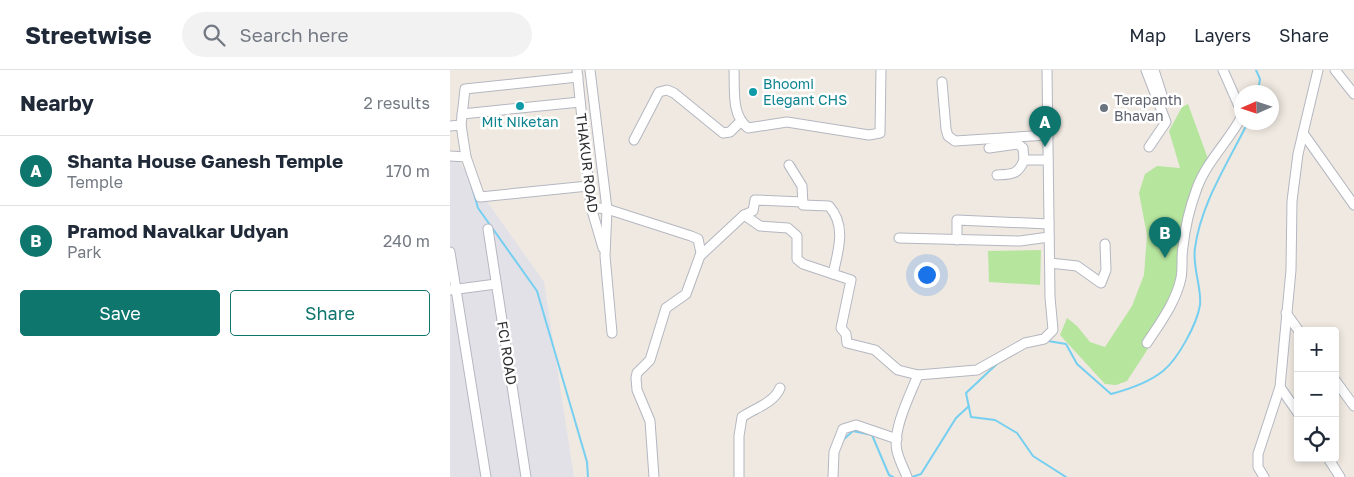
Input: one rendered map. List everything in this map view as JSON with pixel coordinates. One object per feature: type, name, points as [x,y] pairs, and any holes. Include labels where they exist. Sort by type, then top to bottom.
[{"type":"street","name":"THAKUR ROAD","points":[[590,70],[607,209],[605,256],[612,333]]},
{"type":"street","points":[[734,70],[736,114],[740,122],[748,128],[787,122],[869,135],[880,133],[881,70]]},
{"type":"street","points":[[744,215],[760,226],[788,228],[797,236],[797,259],[803,264],[851,280],[841,328],[846,334],[847,344],[875,350],[898,370],[918,375],[977,370],[1025,343],[1044,339],[1053,330],[1049,237],[1047,70]]},
{"type":"street","points":[[1146,70],[1166,122],[1149,148]]},
{"type":"street","points":[[1154,70],[1162,95]]},
{"type":"street","points":[[1223,70],[1234,95]]},
{"type":"street","points":[[1254,477],[1258,467],[1258,454],[1280,387],[1293,245],[1294,181],[1303,132],[1318,70]]},
{"type":"street","points":[[1335,70],[1354,94]]},
{"type":"street","name":"THAKUR ROAD","points":[[577,74],[591,207],[605,256]]},
{"type":"street","points":[[577,74],[465,89],[461,125],[466,157],[480,196],[588,186]]},
{"type":"street","points":[[942,82],[946,129],[948,136],[955,142],[1048,135]]},
{"type":"street","points":[[634,140],[659,92],[666,90],[674,93],[723,133],[730,132],[740,122]]},
{"type":"street","points":[[462,114],[580,102]]},
{"type":"street","points":[[450,126],[461,125]]},
{"type":"street","points":[[1148,343],[1168,311],[1181,278],[1182,248],[1188,213],[1198,184],[1214,156],[1234,130]]},
{"type":"street","points":[[1303,132],[1354,205]]},
{"type":"street","points":[[989,148],[1018,144],[1022,148],[1024,160],[1020,170],[1016,174],[997,175]]},
{"type":"street","points":[[450,156],[466,157]]},
{"type":"street","points":[[1024,160],[1048,160]]},
{"type":"street","points":[[789,165],[802,186],[803,205],[829,206],[834,212],[840,234],[833,274]]},
{"type":"street","points":[[654,477],[650,421],[640,398],[636,378],[637,372],[650,360],[666,308],[686,294],[700,256],[744,215],[753,211],[754,200],[803,202]]},
{"type":"street","points":[[591,207],[607,209],[698,239],[700,256]]},
{"type":"street","points":[[957,240],[957,220],[1049,224]]},
{"type":"street","points":[[1035,223],[1035,239]]},
{"type":"street","name":"FCI ROAD","points":[[488,229],[526,477]]},
{"type":"street","points":[[898,238],[957,240],[1035,239],[1049,237]]},
{"type":"street","points":[[1050,263],[1078,266],[1101,282],[1106,270],[1105,244]]},
{"type":"street","points":[[450,252],[453,290],[486,477]]},
{"type":"street","points":[[453,290],[496,284]]},
{"type":"street","points":[[1286,313],[1296,327]]},
{"type":"street","points":[[907,476],[897,450],[897,439],[902,418],[918,375]]},
{"type":"street","points":[[1339,385],[1354,406]]},
{"type":"street","points":[[1280,387],[1294,407]]},
{"type":"street","points":[[739,477],[739,436],[742,417],[771,401],[777,396],[780,388]]},
{"type":"street","points":[[833,477],[834,452],[843,429],[856,426],[897,439]]},
{"type":"street","points":[[1331,462],[1340,477]]},
{"type":"street","points":[[1258,467],[1264,477]]},
{"type":"shaded area","points":[[450,161],[459,162],[544,282],[574,477],[450,477]]},
{"type":"green space","points":[[1188,104],[1211,167],[1196,205],[1186,241],[1182,281],[1175,307],[1127,381],[1116,385],[1105,384],[1060,335],[1067,318],[1077,326],[1090,342],[1105,347],[1132,306],[1144,275],[1147,235],[1139,193],[1145,174],[1157,166],[1180,168],[1169,131],[1182,107]]},
{"type":"green space","points":[[1041,250],[1040,285],[989,282],[988,251]]},
{"type":"waterway","points":[[1256,70],[1260,79],[1259,85]]},
{"type":"waterway","points":[[1048,341],[1066,344],[1077,364],[1111,394],[1145,382],[1169,365],[1186,341],[1195,322],[1200,305],[1200,292],[1194,255],[1203,215],[1216,184],[1244,130]]},
{"type":"waterway","points":[[472,187],[478,208],[537,291],[587,462],[588,477]]},
{"type":"waterway","points":[[999,362],[966,393],[971,417],[995,420],[1017,433],[1033,456],[1066,477]]},
{"type":"waterway","points":[[912,477],[921,474],[956,418],[969,406]]},
{"type":"waterway","points":[[843,440],[853,431],[872,435],[889,475],[893,477]]},
{"type":"place","name":"Bhoomi Elegant CHS","points":[[753,92]]},
{"type":"place","name":"Mit Niketan","points":[[520,106]]},
{"type":"place","name":"Terapanth Bhavan","points":[[1104,108]]},
{"type":"place","name":"Shanta House Ganesh Temple","points":[[1045,147]]},
{"type":"place","name":"Pramod Navalkar Udyan","points":[[1165,258]]}]
